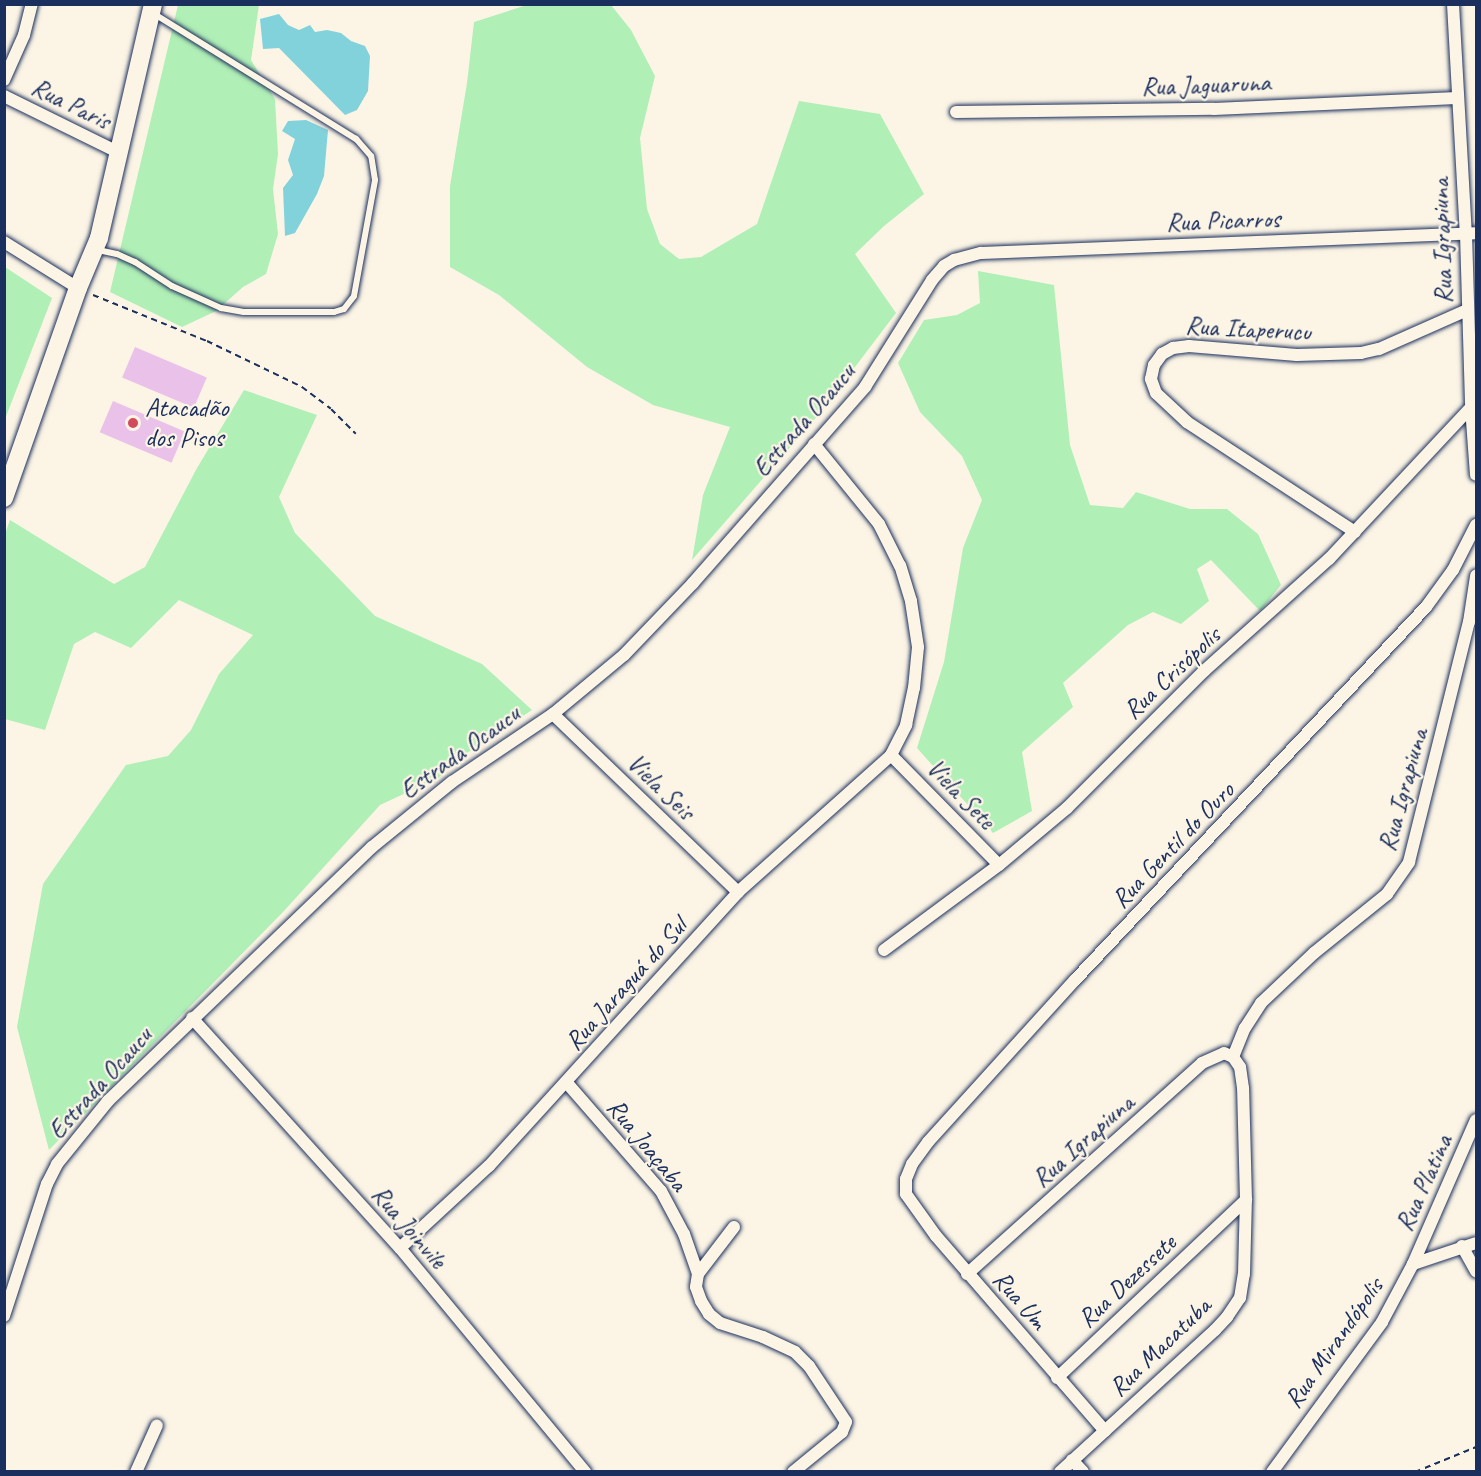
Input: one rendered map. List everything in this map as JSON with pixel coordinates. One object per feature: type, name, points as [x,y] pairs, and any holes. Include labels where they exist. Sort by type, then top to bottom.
[{"type":"main road","points":[[4,498],[94,249],[152,8]]},
{"type":"street","points":[[4,80],[24,35],[32,4]]},
{"type":"street","name":"Rua Igrapiuna","points":[[1453,4],[1457,98],[1471,234],[1467,310],[1476,475]]},
{"type":"street","name":"Rua Paris","points":[[4,96],[118,152]]},
{"type":"street","name":"Rua Jaguaruna","points":[[956,112],[1214,109],[1457,98]]},
{"type":"street","name":"Rua Picarros","points":[[981,253],[1471,234]]},
{"type":"street","points":[[4,242],[78,288]]},
{"type":"street","name":"Estrada Ocaucu","points":[[4,1316],[36,1218],[57,1164],[108,1101],[380,840],[452,782],[553,714],[624,655],[693,583],[865,387],[932,280],[944,266],[954,260],[981,253]]},
{"type":"street","name":"Rua Itaperucu","points":[[1355,532],[1187,422],[1156,393],[1151,380],[1154,365],[1162,354],[1173,348],[1189,346],[1297,355],[1361,353],[1379,349],[1467,310]]},
{"type":"street","name":"Rua Crisópolis","points":[[884,950],[999,865],[1067,808],[1204,671],[1329,560],[1471,407]]},
{"type":"street","points":[[814,444],[879,524],[900,566],[911,601],[918,647],[914,688],[906,725],[891,755]]},
{"type":"street","name":"Rua Gentil do Ouro","points":[[906,1194],[906,1179],[909,1172],[928,1143],[1076,980],[1426,608],[1453,570],[1476,525]]},
{"type":"street","name":"Rua Igrapiuna","points":[[967,1274],[1202,1063],[1224,1053],[1233,1057],[1245,1028],[1261,1003],[1299,966],[1387,894],[1409,862],[1469,622],[1476,576]]},
{"type":"street","name":"Viela Seis","points":[[553,714],[738,892]]},
{"type":"street","name":"Viela Sete","points":[[891,755],[999,865]]},
{"type":"street","name":"Rua Jaraguá do Sul","points":[[400,1248],[489,1166],[567,1083],[738,892],[891,755]]},
{"type":"street","name":"Rua Joinvile","points":[[192,1018],[400,1248],[585,1472]]},
{"type":"street","name":"Rua Macatuba","points":[[1060,1472],[1227,1317],[1240,1298],[1244,1274],[1246,1200],[1243,1088],[1240,1067],[1233,1057]]},
{"type":"street","name":"Rua Joaçaba","points":[[567,1083],[661,1191],[684,1234],[698,1274],[696,1287],[709,1314],[720,1323],[764,1337],[795,1352],[809,1366],[846,1422],[842,1432],[793,1472]]},
{"type":"street","name":"Rua Platina","points":[[1413,1264],[1476,1120]]},
{"type":"street","name":"Rua Um","points":[[906,1194],[967,1274],[1105,1431]]},
{"type":"street","name":"Rua Dezessete","points":[[1057,1378],[1246,1200]]},
{"type":"street","points":[[698,1274],[734,1227]]},
{"type":"street","name":"Rua Mirandópolis","points":[[1271,1470],[1382,1322],[1413,1264],[1476,1243]]},
{"type":"street","points":[[1462,1246],[1476,1271]]},
{"type":"street","points":[[136,1472],[158,1425]]},
{"type":"street","points":[[1072,1460],[1083,1472]]},
{"type":"lane","points":[[94,249],[117,254],[135,262],[172,286],[221,308],[244,312],[334,312],[344,309],[354,296],[375,180],[371,156],[356,139],[152,8]]},
{"type":"path","points":[[78,288],[207,341],[302,387],[331,409],[356,434]]},
{"type":"path","points":[[1415,1472],[1476,1447]]},
{"type":"green space","points":[[530,4],[611,5],[631,30],[655,76],[640,138],[647,209],[660,244],[679,259],[701,257],[757,224],[799,101],[880,114],[924,194],[884,226],[855,254],[896,313],[820,413],[692,560],[703,495],[730,427],[653,405],[587,367],[499,295],[450,267],[450,186],[467,83],[474,22]]},
{"type":"green space","points":[[178,5],[259,5],[251,60],[275,99],[278,154],[273,189],[278,234],[266,274],[243,287],[216,311],[182,327],[110,292]]},
{"type":"green space","points":[[5,267],[52,298],[5,419]]},
{"type":"green space","points":[[978,271],[1054,285],[1070,445],[1090,505],[1123,508],[1136,492],[1190,509],[1227,509],[1258,534],[1281,585],[1260,611],[1211,560],[1197,569],[1209,601],[1181,624],[1153,612],[1128,625],[1063,683],[1073,707],[1022,752],[1032,811],[993,833],[917,748],[944,662],[963,548],[982,500],[962,456],[920,412],[898,363],[924,320],[957,315],[980,303]]},
{"type":"green space","points":[[244,390],[317,415],[279,497],[295,533],[375,616],[482,664],[532,710],[467,753],[438,778],[380,805],[284,911],[49,1150],[17,1027],[43,884],[126,765],[168,756],[191,730],[219,674],[253,635],[179,600],[131,648],[95,632],[74,644],[45,730],[5,719],[5,534],[10,520],[114,584],[145,567],[197,468]]},
{"type":"water","points":[[279,14],[288,25],[299,30],[310,25],[315,32],[327,30],[341,33],[351,41],[365,46],[370,56],[368,91],[357,110],[345,115],[279,48],[263,49],[260,19]]},
{"type":"water","points":[[306,120],[328,130],[324,176],[317,194],[295,233],[285,236],[283,188],[293,175],[288,160],[295,139],[282,131],[288,121]]},
{"type":"building","points":[[135,347],[207,377],[194,408],[122,377]]},
{"type":"building","points":[[113,401],[185,431],[172,463],[100,432]]},
{"type":"place","name":"Atacadão dos Pisos","points":[[133,423]]}]
